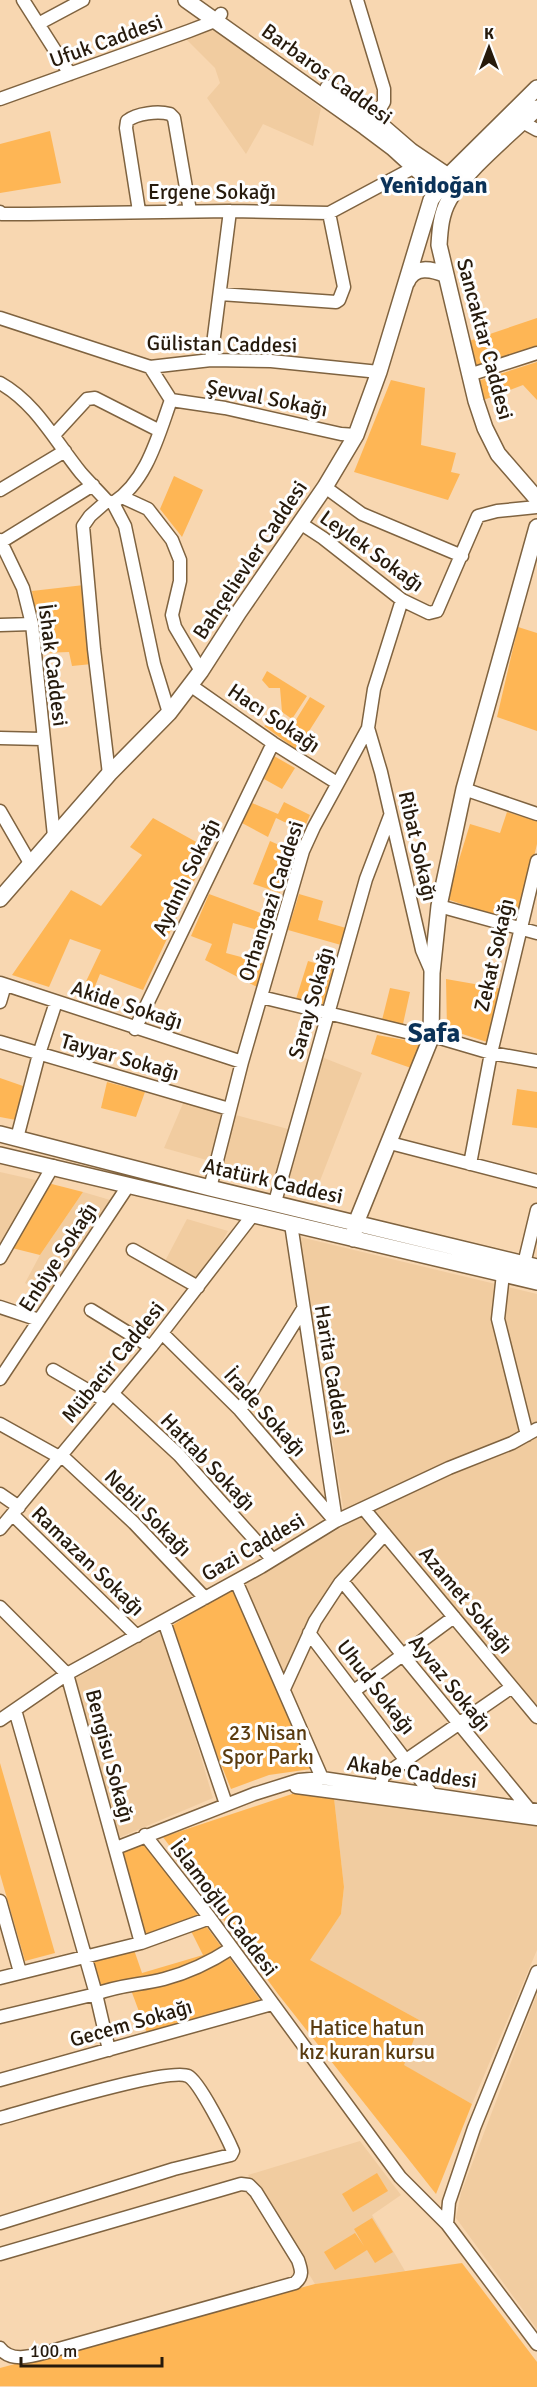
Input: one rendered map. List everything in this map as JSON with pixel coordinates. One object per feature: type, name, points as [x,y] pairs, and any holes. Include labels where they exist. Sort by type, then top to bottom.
[{"type":"main road","name":"Barbaros Caddesi","points":[[186,0],[218,17],[374,119],[418,164],[438,189]]},
{"type":"main road","name":"Barbaros Caddesi","points":[[203,0],[218,17],[393,148],[418,164],[448,176]]},
{"type":"main road","points":[[420,240],[420,248],[425,252],[434,250],[439,245],[441,221],[454,192],[517,119],[537,88]]},
{"type":"main road","points":[[517,119],[537,108]]},
{"type":"main road","name":"Bahçelievler Caddesi","points":[[0,899],[110,774],[169,713],[201,671],[325,487],[356,435],[379,372],[420,240],[426,212],[438,189],[448,176],[468,158],[517,119]]},
{"type":"main road","points":[[426,212],[426,192],[418,164],[441,165],[457,163],[468,158]]},
{"type":"main road","points":[[448,176],[454,192]]},
{"type":"main road","points":[[438,189],[454,192]]},
{"type":"main road","name":"Sancaktar Caddesi","points":[[439,245],[469,375],[485,428],[498,454],[537,499]]},
{"type":"main road","points":[[406,283],[410,275],[418,271],[433,270],[446,275]]},
{"type":"main road","points":[[353,1239],[356,1223],[431,1038],[432,973],[439,906],[464,789],[537,527]]},
{"type":"main road","name":"Atatürk Caddesi","points":[[0,1134],[531,1266]]},
{"type":"main road","name":"Atatürk Caddesi","points":[[0,1155],[537,1282]]},
{"type":"street","points":[[23,0],[70,74]]},
{"type":"street","points":[[38,24],[83,0]]},
{"type":"street","points":[[357,0],[384,89],[384,102],[374,119]]},
{"type":"street","name":"Ufuk Caddesi","points":[[0,99],[218,17]]},
{"type":"street","points":[[139,211],[126,128],[127,121],[133,116],[164,112],[174,118],[190,211]]},
{"type":"street","points":[[517,119],[537,130]]},
{"type":"street","name":"Ergene Sokağı","points":[[0,212],[2,214],[139,211],[329,213],[418,164]]},
{"type":"street","points":[[211,360],[230,211]]},
{"type":"street","points":[[220,294],[336,302],[339,300],[344,287],[329,213]]},
{"type":"street","name":"Gülistan Caddesi","points":[[0,318],[150,367],[211,360],[271,361],[379,372]]},
{"type":"street","points":[[469,375],[537,353]]},
{"type":"street","points":[[110,774],[94,649],[83,525],[90,516],[131,487],[150,455],[171,400],[150,367]]},
{"type":"street","points":[[0,383],[15,391],[54,435],[93,485],[114,500],[148,509],[172,540],[180,560],[180,581],[172,615],[175,627],[201,671]]},
{"type":"street","points":[[54,435],[87,399],[95,399],[160,431]]},
{"type":"street","name":"Şevval Sokağı","points":[[171,400],[225,408],[341,434],[356,435]]},
{"type":"street","points":[[0,490],[65,451]]},
{"type":"street","points":[[0,541],[93,485]]},
{"type":"street","points":[[325,487],[362,514],[462,556]]},
{"type":"street","points":[[114,500],[125,526],[154,664],[169,713]]},
{"type":"street","name":"Leylek Sokağı","points":[[300,523],[323,538],[402,600],[429,613],[437,611],[478,516],[497,511],[537,507]]},
{"type":"street","name":"İshak Caddesi","points":[[0,541],[22,588],[32,624],[42,739],[54,836]]},
{"type":"street","name":"Orhangazi Caddesi","points":[[210,1188],[229,1109],[303,851],[368,728],[374,689],[402,600]]},
{"type":"street","points":[[0,626],[32,624]]},
{"type":"street","name":"Hacı Sokağı","points":[[190,685],[273,743],[337,783]]},
{"type":"street","name":"Ribat Sokağı","points":[[368,728],[381,772],[422,950],[432,973]]},
{"type":"street","points":[[0,738],[42,739]]},
{"type":"street","name":"Aydınlı Sokağı","points":[[135,1029],[273,743]]},
{"type":"street","points":[[464,789],[537,814]]},
{"type":"street","points":[[1,815],[30,863]]},
{"type":"street","name":"Saray Sokağı","points":[[275,1202],[366,879],[390,816]]},
{"type":"street","name":"Zekat Sokağı","points":[[470,1164],[491,1053],[537,861]]},
{"type":"street","points":[[439,906],[537,933]]},
{"type":"street","points":[[0,1002],[3,984]]},
{"type":"street","name":"Akide Sokağı","points":[[3,984],[135,1029],[242,1062]]},
{"type":"street","points":[[261,997],[431,1038],[440,1038],[491,1053],[537,1061]]},
{"type":"street","points":[[17,1138],[39,1054],[56,1002]]},
{"type":"street","name":"Tayyar Sokağı","points":[[0,1042],[229,1109]]},
{"type":"street","points":[[390,1143],[536,1178]]},
{"type":"street","points":[[0,1258],[53,1166]]},
{"type":"street","name":"Enbiye Sokağı","points":[[1,1376],[128,1186]]},
{"type":"street","points":[[531,1266],[537,1210]]},
{"type":"street","name":"Mübacir Caddesi","points":[[0,1529],[151,1347],[252,1216]]},
{"type":"street","name":"Harita Caddesi","points":[[291,1224],[336,1521]]},
{"type":"street","points":[[133,1250],[198,1287]]},
{"type":"street","points":[[503,1274],[498,1319],[532,1432]]},
{"type":"street","points":[[0,1307],[39,1320]]},
{"type":"street","points":[[240,1410],[303,1309]]},
{"type":"street","points":[[91,1310],[151,1347]]},
{"type":"street","name":"İrade Sokağı","points":[[162,1333],[240,1410],[336,1521]]},
{"type":"street","name":"Hattab Sokağı","points":[[53,1370],[109,1397],[179,1455],[272,1559]]},
{"type":"street","points":[[0,1425],[62,1457]]},
{"type":"street","name":"Gazi Caddesi","points":[[0,1719],[68,1674],[236,1581],[336,1521],[532,1432]]},
{"type":"street","name":"Nebil Sokağı","points":[[62,1457],[134,1523],[205,1598]]},
{"type":"street","name":"Ramazan Sokağı","points":[[0,1494],[137,1636]]},
{"type":"street","name":"Azamet Sokağı","points":[[364,1509],[537,1717]]},
{"type":"street","points":[[284,1689],[315,1621],[342,1581],[385,1534]]},
{"type":"street","points":[[236,1581],[322,1778]]},
{"type":"street","name":"Ayvaz Sokağı","points":[[342,1581],[459,1725],[533,1809]]},
{"type":"street","points":[[0,1607],[68,1674]]},
{"type":"street","points":[[354,1690],[454,1617]]},
{"type":"street","points":[[164,1621],[226,1804]]},
{"type":"street","name":"Uhud Sokağı","points":[[309,1633],[407,1759],[432,1795]]},
{"type":"street","name":"Bengisu Sokağı","points":[[68,1674],[141,1943]]},
{"type":"street","points":[[379,1792],[383,1776],[512,1687]]},
{"type":"street","points":[[15,1710],[96,1994],[109,2050]]},
{"type":"street","name":"Akabe Caddesi","points":[[116,1848],[226,1804],[299,1780],[322,1778],[379,1792],[537,1819]]},
{"type":"street","name":"Akabe Caddesi","points":[[283,1786],[432,1795],[533,1809]]},
{"type":"street","name":"İslamoğlu Caddesi","points":[[145,1835],[210,1918],[400,2178],[447,2224],[537,2344]]},
{"type":"street","points":[[0,1901],[20,1972]]},
{"type":"street","points":[[0,1978],[141,1943],[210,1918]]},
{"type":"street","points":[[0,2017],[128,1984],[173,1976],[232,1948]]},
{"type":"street","points":[[447,2224],[449,2202],[474,2128],[537,1972]]},
{"type":"street","name":"Gecem Sokağı","points":[[0,2079],[272,2004]]},
{"type":"street","points":[[0,2118],[147,2078],[183,2074],[197,2083],[233,2151],[231,2155],[222,2158],[174,2169],[0,2223]]},
{"type":"street","points":[[0,2254],[241,2184],[249,2185],[256,2192],[298,2260],[302,2271],[300,2279],[295,2283],[56,2350],[17,2358],[1,2352]]},
{"type":"shaded area","points":[[212,27],[321,108],[313,146],[263,124],[246,154],[207,98],[220,83],[215,68],[184,37]]},
{"type":"shaded area","points":[[319,1056],[362,1073],[316,1191],[164,1148],[184,1101],[299,1132]]},
{"type":"shaded area","points":[[0,1172],[40,1181],[8,1247],[0,1246]]},
{"type":"shaded area","points":[[83,1192],[117,1202],[52,1299],[25,1283],[40,1255]]},
{"type":"shaded area","points":[[187,1219],[228,1231],[198,1283],[164,1263]]},
{"type":"shaded area","points":[[300,1237],[537,1294],[537,1708],[387,1527],[379,1535],[284,1675],[243,1582],[346,1525]]},
{"type":"shaded area","points":[[163,1630],[213,1798],[116,1839],[71,1681]]},
{"type":"shaded area","points":[[334,1798],[537,1826],[537,1950],[472,2104],[403,2065],[421,2021],[309,1960],[341,1914],[344,1887]]},
{"type":"shaded area","points":[[537,1994],[537,2329],[456,2218],[461,2193]]},
{"type":"shaded area","points":[[360,2141],[401,2195],[372,2215],[405,2271],[315,2284],[248,2175]]},
{"type":"green space","points":[[50,131],[61,183],[0,193],[0,144]]},
{"type":"green space","points":[[537,318],[537,346],[477,367],[469,341]]},
{"type":"green space","points":[[537,362],[537,400],[523,385],[481,401],[478,381]]},
{"type":"green space","points":[[391,380],[425,388],[421,445],[456,453],[451,472],[460,474],[448,500],[354,472]]},
{"type":"green space","points":[[174,476],[203,490],[182,537],[160,509]]},
{"type":"green space","points":[[84,585],[92,664],[72,666],[69,652],[42,653],[32,591]]},
{"type":"green space","points":[[518,627],[537,633],[537,731],[497,717]]},
{"type":"green space","points":[[267,671],[307,696],[292,719],[282,712],[280,688],[269,688],[262,680]]},
{"type":"green space","points":[[310,697],[325,706],[297,750],[264,726],[272,722],[272,716],[279,716],[294,723]]},
{"type":"green space","points":[[274,756],[295,768],[282,789],[264,779]]},
{"type":"green space","points":[[284,802],[310,815],[303,831],[276,818],[268,837],[242,823],[252,803],[278,814]]},
{"type":"green space","points":[[507,812],[537,821],[537,844],[518,924],[447,899],[470,824],[500,833]]},
{"type":"green space","points":[[153,818],[209,849],[143,990],[100,974],[89,1001],[79,996],[101,950],[70,939],[49,987],[12,975],[71,890],[101,906],[142,855],[130,847]]},
{"type":"green space","points":[[270,841],[295,852],[280,893],[253,884]]},
{"type":"green space","points":[[209,894],[274,918],[269,933],[233,923],[226,953],[263,963],[257,987],[205,960],[212,944],[191,936]]},
{"type":"green space","points":[[299,894],[323,901],[318,920],[346,928],[341,945],[288,930]]},
{"type":"green space","points":[[308,961],[335,969],[323,1006],[296,999]]},
{"type":"green space","points":[[446,979],[503,989],[490,1043],[447,1029]]},
{"type":"green space","points":[[390,988],[410,992],[403,1024],[382,1020]]},
{"type":"green space","points":[[377,1035],[416,1042],[419,1045],[411,1068],[371,1054]]},
{"type":"green space","points":[[0,1078],[23,1086],[16,1120],[0,1117]]},
{"type":"green space","points":[[107,1082],[145,1092],[136,1117],[101,1108]]},
{"type":"green space","points":[[517,1089],[537,1092],[537,1128],[512,1125]]},
{"type":"green space","points":[[40,1181],[83,1192],[40,1255],[8,1247]]},
{"type":"green space","name":"23 Nisan Spor Parkı","points":[[235,1586],[286,1704],[311,1769],[269,1775],[231,1789],[210,1737],[173,1625]]},
{"type":"green space","points":[[0,1763],[55,1953],[25,1961],[0,1874]]},
{"type":"green space","name":"Hatice hatun kız kuran kursu","points":[[295,1793],[334,1798],[344,1887],[341,1914],[310,1960],[421,2021],[404,2065],[472,2104],[436,2194],[278,1994],[163,1837]]},
{"type":"green space","points":[[144,1841],[261,2001],[147,2033],[131,1990],[101,1995],[89,1952],[131,1941],[142,1973],[203,1955],[188,1925],[144,1937],[120,1852]]},
{"type":"green space","points":[[377,2173],[388,2191],[353,2212],[342,2194]]},
{"type":"green space","points":[[372,2218],[393,2252],[375,2263],[367,2250],[335,2270],[324,2252],[355,2233],[364,2246],[354,2229]]},
{"type":"green space","points":[[462,2263],[537,2362],[537,2387],[0,2386],[0,2368],[315,2284]]},
{"type":"district","name":"Yenidoğan","points":[[434,185]]},
{"type":"district","name":"Safa","points":[[434,1033]]}]
